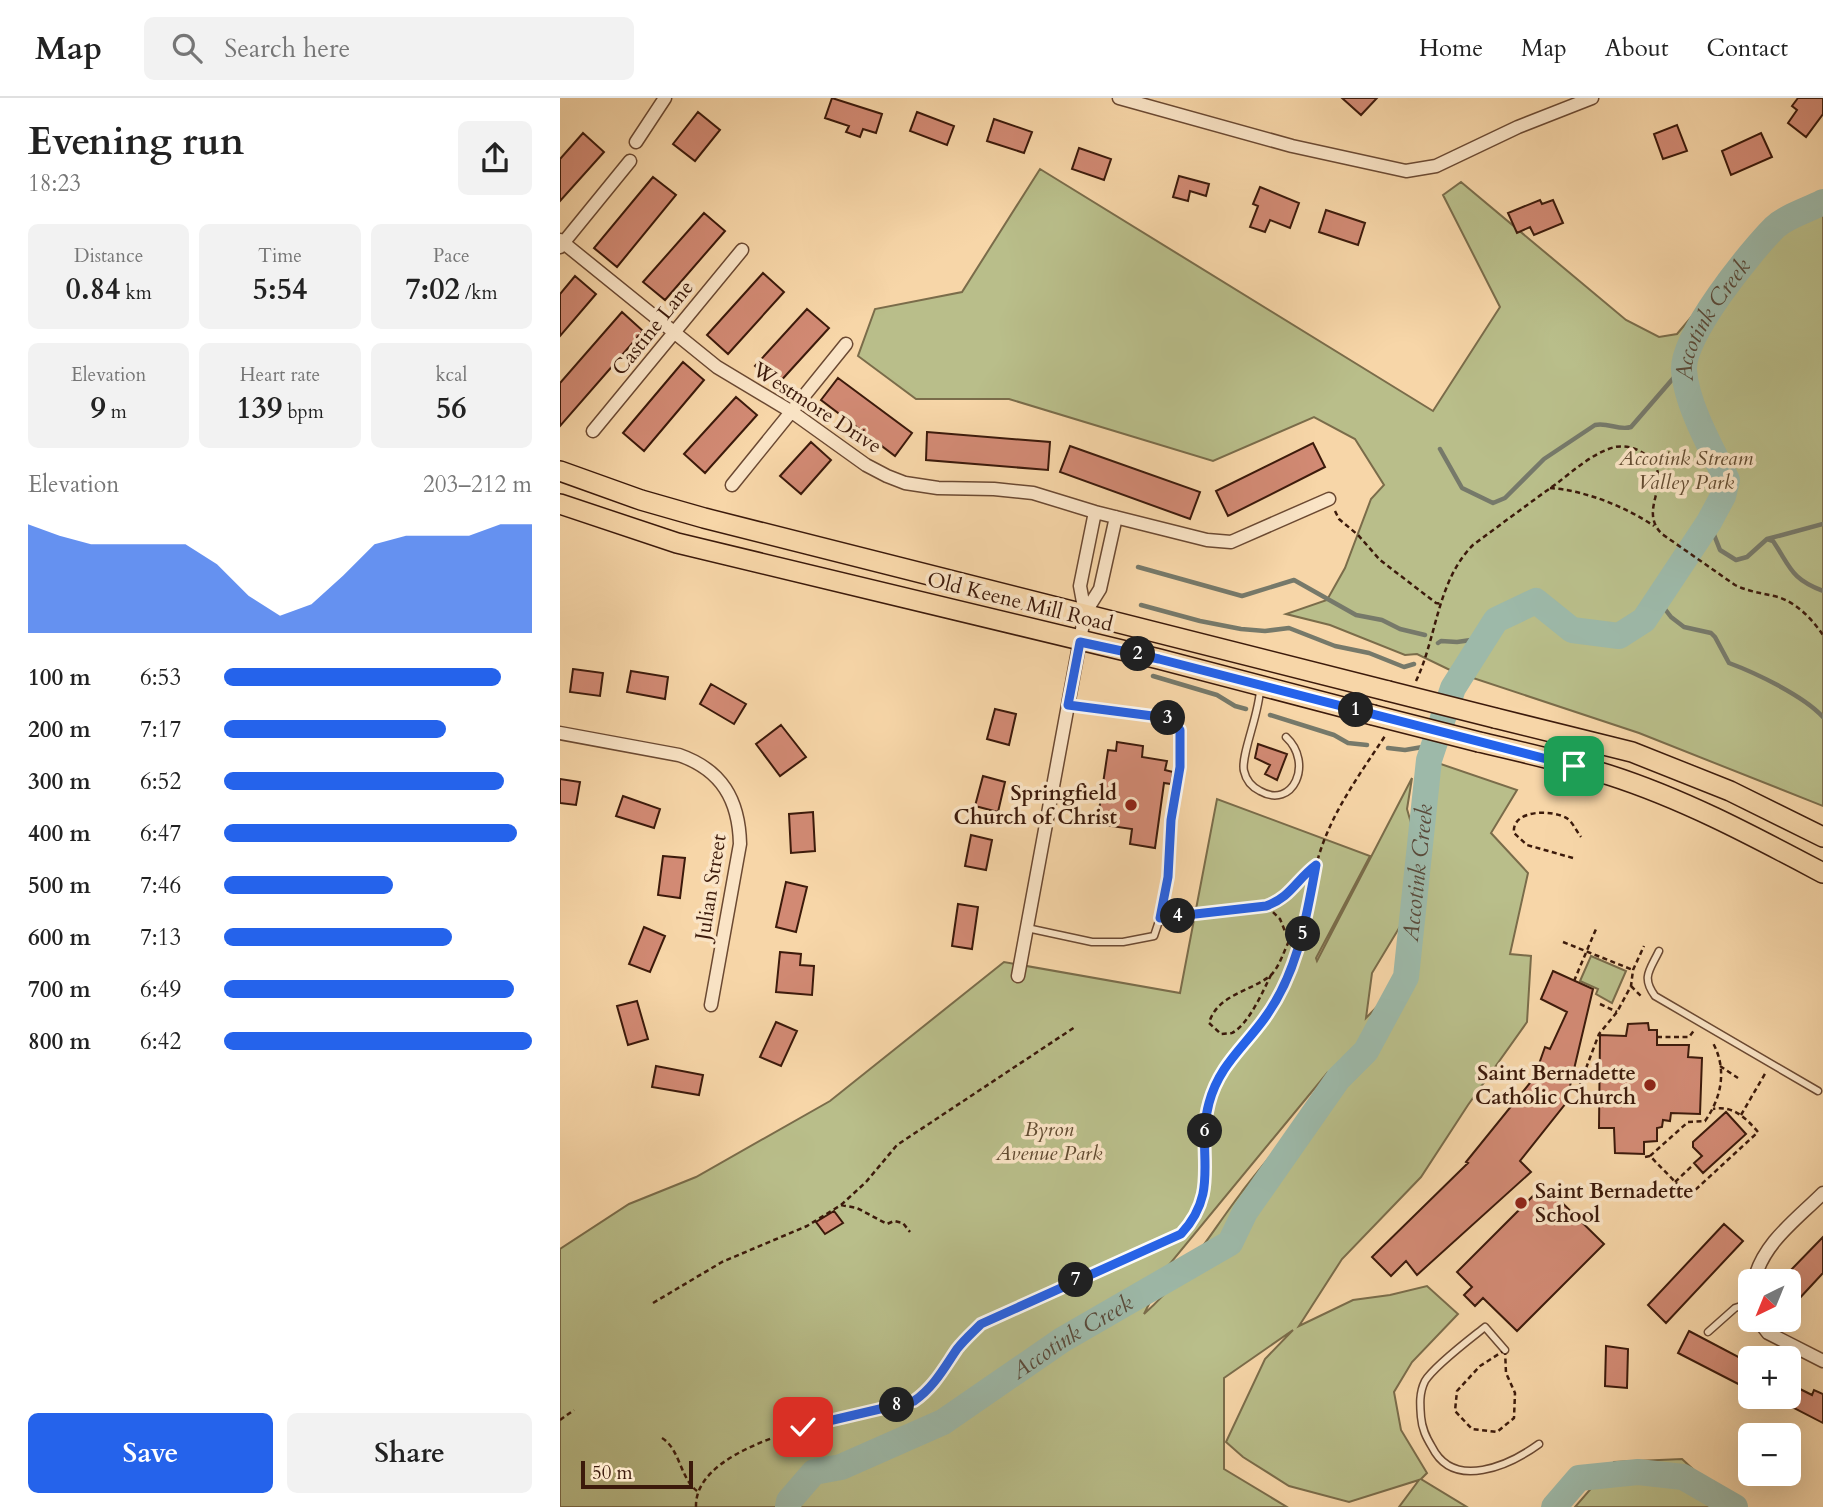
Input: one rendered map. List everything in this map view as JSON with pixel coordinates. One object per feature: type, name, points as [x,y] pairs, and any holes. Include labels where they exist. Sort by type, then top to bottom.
[{"type":"main road","name":"Old Keene Mill Road","points":[[560,471],[640,500],[705,518],[1632,752],[1706,780],[1823,837]]},
{"type":"main road","name":"Old Keene Mill Road","points":[[560,504],[677,543],[1260,685],[1606,775],[1729,823],[1823,873]]},
{"type":"street","points":[[636,142],[665,98]]},
{"type":"street","points":[[1119,98],[1292,146],[1406,171],[1436,166],[1518,127],[1592,98]]},
{"type":"street","points":[[561,243],[630,161]]},
{"type":"street","name":"Westmore Drive","points":[[561,243],[718,367],[792,412],[866,465],[905,483],[938,488],[1033,493],[1095,512],[1207,540],[1231,542],[1329,499]]},
{"type":"street","name":"Castine Lane","points":[[593,430],[742,250]]},
{"type":"street","points":[[732,485],[846,344]]},
{"type":"street","points":[[1086,613],[1080,586],[1095,512]]},
{"type":"street","points":[[1018,976],[1086,613],[1100,589],[1116,517]]},
{"type":"street","name":"Julian Street","points":[[560,733],[694,760],[709,769],[728,792],[737,817],[740,844],[711,1005]]},
{"type":"street","points":[[1758,1269],[1767,1248],[1823,1193]]},
{"type":"street","points":[[1767,1332],[1823,1361]]},
{"type":"lane","points":[[1260,685],[1261,701],[1243,768],[1250,784],[1262,793],[1276,795],[1286,792],[1296,782],[1300,755],[1286,737]]},
{"type":"lane","points":[[1027,928],[1092,942],[1123,942],[1154,936],[1168,877],[1171,820],[1180,767],[1180,730],[1168,718],[1068,705]]},
{"type":"lane","points":[[1659,951],[1647,975],[1647,985],[1655,996],[1818,1091]]},
{"type":"lane","points":[[1708,1332],[1738,1307]]},
{"type":"lane","points":[[1505,1350],[1485,1327],[1434,1371],[1426,1380],[1420,1397],[1422,1428],[1435,1453],[1460,1470],[1480,1471],[1502,1466],[1520,1458],[1539,1444]]},
{"type":"path","points":[[1412,690],[1421,671],[1450,575],[1462,556],[1550,488],[1606,450],[1623,446],[1636,449],[1651,459],[1658,472],[1652,505],[1656,527]]},
{"type":"path","points":[[1550,488],[1567,489],[1631,511],[1744,590],[1780,598],[1800,608],[1823,635]]},
{"type":"path","points":[[1329,499],[1339,519],[1358,535],[1380,560],[1436,603],[1443,604]]},
{"type":"path","points":[[696,1507],[697,1491],[722,1465],[751,1445],[803,1427],[914,1401],[944,1372],[959,1347],[981,1324],[1181,1234],[1197,1214],[1205,1186],[1205,1118],[1209,1100],[1230,1057],[1264,1019],[1291,971],[1302,942],[1316,865],[1337,809],[1388,731]]},
{"type":"path","points":[[1573,858],[1527,845],[1514,833],[1513,826],[1516,820],[1523,816],[1538,812],[1548,813],[1567,818],[1581,837]]},
{"type":"path","points":[[1160,918],[1266,906],[1282,901],[1304,874],[1316,865]]},
{"type":"path","points":[[1266,906],[1280,919],[1289,941],[1271,975],[1252,1010],[1232,1033],[1221,1034],[1209,1023],[1213,1011],[1271,975]]},
{"type":"path","points":[[1574,981],[1596,929]]},
{"type":"path","points":[[1563,942],[1633,970]]},
{"type":"path","points":[[1577,1092],[1599,1034],[1617,1012],[1631,986],[1633,970],[1644,946]]},
{"type":"path","points":[[1600,1004],[1617,1012]]},
{"type":"path","points":[[653,1303],[722,1262],[807,1226],[841,1205],[866,1182],[897,1145],[1074,1027]]},
{"type":"path","points":[[1687,1045],[1695,1029],[1703,1034]]},
{"type":"path","points":[[1657,1037],[1689,1037]]},
{"type":"path","points":[[1645,1157],[1650,1156],[1688,1122],[1705,1121],[1713,1109],[1720,1091],[1720,1066],[1719,1054],[1711,1038]]},
{"type":"path","points":[[1720,1066],[1738,1078]]},
{"type":"path","points":[[1741,1115],[1762,1079]]},
{"type":"path","points":[[1650,1156],[1686,1194],[1693,1192],[1758,1132],[1741,1115],[1729,1108],[1713,1109]]},
{"type":"path","points":[[1675,1182],[1693,1165]]},
{"type":"path","points":[[841,1205],[856,1208],[887,1224],[894,1221],[903,1223],[911,1232]]},
{"type":"path","points":[[1505,1350],[1506,1373],[1515,1393],[1514,1418],[1497,1432],[1472,1429],[1455,1411],[1457,1391],[1480,1366],[1505,1350]]},
{"type":"path","points":[[560,1420],[574,1410]]},
{"type":"path","points":[[662,1438],[668,1442],[686,1479],[697,1491]]},
{"type":"green space","name":"Accotink Stream Valley Park","points":[[1040,169],[1433,411],[1500,307],[1443,195],[1461,182],[1626,320],[1659,337],[1677,334],[1780,212],[1823,195],[1823,806],[1639,733],[1452,671],[1417,654],[1405,655],[1330,625],[1286,614],[1327,600],[1345,568],[1371,499],[1384,485],[1355,439],[1314,417],[1213,461],[1009,399],[916,399],[858,356],[875,309],[962,292]]},
{"type":"green space","name":"Byron Avenue Park","points":[[1429,760],[1517,790],[1491,833],[1528,873],[1510,954],[1531,956],[1527,1022],[1421,1177],[1342,1259],[1299,1326],[1353,1300],[1427,1286],[1458,1314],[1412,1362],[1394,1392],[1401,1430],[1427,1473],[1421,1479],[1467,1507],[1399,1507],[1419,1480],[1349,1502],[1289,1486],[1243,1457],[1226,1442],[1265,1359],[1293,1330],[1224,1378],[1224,1469],[1287,1507],[560,1507],[560,1249],[629,1204],[696,1177],[830,1101],[1004,962],[1180,993],[1217,799],[1370,856],[1316,958],[1317,961],[1412,778],[1407,809],[1417,844]],"holes":[[[1419,895],[1406,977],[1366,1018],[1372,973]],[[1328,1072],[1300,1118],[1196,1256],[1144,1314],[1168,1266]]]},
{"type":"green space","points":[[1591,956],[1626,971],[1612,1003],[1596,994],[1598,989],[1580,981]]},
{"type":"green space","points":[[1682,1459],[1734,1507],[1575,1507],[1614,1462]]},
{"type":"building","points":[[832,98],[882,114],[876,133],[863,129],[860,137],[846,132],[849,126],[825,118]]},
{"type":"building","points":[[1342,98],[1377,98],[1361,115]]},
{"type":"building","points":[[1798,98],[1823,98],[1823,114],[1806,137],[1788,123],[1797,110],[1792,106]]},
{"type":"building","points":[[698,112],[720,130],[695,161],[673,144]]},
{"type":"building","points":[[917,112],[954,126],[947,145],[910,131]]},
{"type":"building","points":[[994,119],[1032,132],[1024,153],[987,141]]},
{"type":"building","points":[[1677,125],[1687,151],[1663,159],[1654,134]]},
{"type":"building","points":[[583,133],[604,152],[560,201],[560,159]]},
{"type":"building","points":[[1761,133],[1772,157],[1731,175],[1722,151]]},
{"type":"building","points":[[1079,148],[1111,159],[1104,180],[1072,169]]},
{"type":"building","points":[[1179,176],[1209,184],[1206,196],[1190,191],[1188,201],[1173,197]]},
{"type":"building","points":[[653,177],[676,195],[617,267],[594,248]]},
{"type":"building","points":[[1260,187],[1299,203],[1290,228],[1270,220],[1265,232],[1250,227],[1258,206],[1253,204]]},
{"type":"building","points":[[1540,200],[1542,204],[1553,200],[1563,223],[1534,235],[1530,227],[1517,233],[1508,213]]},
{"type":"building","points":[[1326,210],[1365,223],[1358,245],[1319,232]]},
{"type":"building","points":[[704,213],[725,231],[665,300],[643,282]]},
{"type":"building","points":[[763,273],[784,292],[728,354],[707,335]]},
{"type":"building","points":[[575,276],[596,294],[560,336],[560,294]]},
{"type":"building","points":[[807,309],[829,328],[777,385],[755,366]]},
{"type":"building","points":[[622,312],[643,331],[560,426],[560,383]]},
{"type":"building","points":[[683,362],[704,380],[644,451],[623,433]]},
{"type":"building","points":[[838,378],[912,433],[895,456],[821,400]]},
{"type":"building","points":[[736,397],[757,415],[705,473],[684,454]]},
{"type":"building","points":[[927,432],[1050,442],[1048,470],[926,460]]},
{"type":"building","points":[[811,442],[831,460],[801,494],[780,476]]},
{"type":"building","points":[[1313,443],[1325,467],[1228,516],[1216,491]]},
{"type":"building","points":[[1070,446],[1200,492],[1190,519],[1060,472]]},
{"type":"building","points":[[573,669],[603,673],[600,696],[570,692]]},
{"type":"building","points":[[631,671],[668,677],[665,699],[627,692]]},
{"type":"building","points":[[711,684],[746,704],[734,724],[700,704]]},
{"type":"building","points":[[995,709],[1016,714],[1009,745],[987,739]]},
{"type":"building","points":[[781,725],[806,757],[780,776],[756,744]]},
{"type":"building","name":"Springfield Church of Christ","points":[[1117,742],[1143,746],[1142,757],[1167,761],[1165,770],[1173,772],[1171,784],[1164,783],[1155,848],[1130,844],[1132,829],[1097,824],[1108,750],[1116,751]]},
{"type":"building","points":[[1258,744],[1287,754],[1277,780],[1265,774],[1270,765],[1255,758]]},
{"type":"building","points":[[983,776],[1005,782],[998,812],[975,806]]},
{"type":"building","points":[[560,779],[580,782],[576,805],[560,803]]},
{"type":"building","points":[[623,796],[660,809],[654,828],[616,816]]},
{"type":"building","points":[[813,812],[815,851],[791,853],[789,814]]},
{"type":"building","points":[[971,835],[992,840],[986,870],[965,866]]},
{"type":"building","points":[[663,856],[685,858],[680,898],[658,895]]},
{"type":"building","points":[[786,882],[807,887],[796,932],[776,927]]},
{"type":"building","points":[[958,904],[978,907],[972,949],[952,946]]},
{"type":"building","points":[[644,927],[665,936],[650,972],[629,964]]},
{"type":"building","points":[[780,952],[801,954],[800,965],[814,966],[812,995],[776,992]]},
{"type":"building","points":[[1553,971],[1593,989],[1566,1103],[1520,1161],[1531,1172],[1417,1275],[1406,1261],[1391,1276],[1372,1257],[1468,1163],[1466,1162],[1534,1078],[1545,1047],[1550,1049],[1567,1012],[1541,999]]},
{"type":"building","points":[[637,1001],[648,1039],[628,1045],[617,1006]]},
{"type":"building","points":[[776,1022],[797,1031],[781,1066],[760,1057]]},
{"type":"building","name":"Saint Bernadette Catholic Church","points":[[1648,1023],[1649,1030],[1657,1030],[1657,1045],[1689,1045],[1688,1057],[1702,1058],[1700,1114],[1671,1113],[1670,1121],[1663,1120],[1662,1127],[1657,1128],[1657,1141],[1644,1142],[1644,1154],[1615,1153],[1614,1128],[1599,1128],[1600,1035],[1626,1036],[1628,1024]]},
{"type":"building","points":[[656,1066],[703,1075],[699,1095],[652,1087]]},
{"type":"building","points":[[1726,1112],[1746,1134],[1703,1173],[1694,1163],[1702,1156],[1693,1147],[1693,1142]]},
{"type":"building","name":"Saint Bernadette School","points":[[1544,1185],[1604,1244],[1517,1331],[1483,1298],[1475,1306],[1464,1295],[1472,1287],[1457,1272]]},
{"type":"building","points":[[834,1211],[843,1223],[825,1234],[816,1222]]},
{"type":"building","points":[[1724,1224],[1743,1241],[1666,1323],[1648,1305]]},
{"type":"building","points":[[1823,1237],[1823,1273],[1801,1297],[1801,1269],[1792,1269]]},
{"type":"building","points":[[1689,1331],[1738,1357],[1738,1384],[1678,1353]]},
{"type":"building","points":[[1606,1346],[1628,1349],[1627,1388],[1605,1386]]},
{"type":"building","points":[[1801,1390],[1812,1395],[1814,1390],[1823,1394],[1823,1423],[1796,1409],[1801,1409]]},
{"type":"waterway","name":"Accotink Creek","points":[[788,1507],[789,1501],[814,1472],[841,1467],[943,1422],[1062,1340],[1230,1243],[1245,1212],[1338,1079],[1366,1051],[1406,977],[1429,760],[1453,688],[1496,620],[1536,601],[1572,630],[1619,636],[1644,620],[1709,522],[1723,496],[1727,480],[1689,397],[1684,370],[1686,355],[1705,316],[1719,295],[1775,227],[1823,202]]},
{"type":"waterway","points":[[1440,449],[1462,488],[1493,503],[1505,498],[1544,459],[1595,425],[1631,427],[1683,367]]},
{"type":"waterway","points":[[1709,522],[1720,550],[1736,560],[1747,557],[1767,539],[1823,524]]},
{"type":"waterway","points":[[1767,539],[1773,541],[1798,577],[1823,591]]},
{"type":"waterway","points":[[1138,567],[1242,596],[1294,580],[1356,615],[1382,620],[1400,629],[1425,635]]},
{"type":"waterway","points":[[1658,600],[1671,617],[1684,627],[1711,633],[1729,663],[1792,693],[1823,717]]},
{"type":"waterway","points":[[1141,605],[1241,629],[1265,631],[1289,628],[1335,646],[1369,653],[1404,667],[1414,664]]},
{"type":"waterway","points":[[1438,643],[1485,638]]},
{"type":"waterway","points":[[1153,676],[1217,695],[1246,709]]},
{"type":"waterway","points":[[1270,715],[1334,735],[1348,743],[1367,745]]},
{"type":"waterway","points":[[1388,748],[1405,750],[1434,745]]},
{"type":"waterway","name":"Accotink Creek","points":[[1554,1507],[1579,1478],[1638,1472],[1683,1477],[1735,1507]]},
{"type":"place","name":"Springfield Church of Christ","points":[[1131,805]]},
{"type":"place","name":"Saint Bernadette Catholic Church","points":[[1650,1085]]},
{"type":"place","name":"Saint Bernadette School","points":[[1521,1203]]},
{"type":"route","points":[[803,1427],[914,1401],[944,1372],[959,1347],[981,1324],[1181,1234],[1197,1214],[1205,1186],[1205,1118],[1209,1100],[1230,1057],[1264,1019],[1291,971],[1302,942],[1316,865],[1304,874],[1282,901],[1266,906],[1160,918],[1168,877],[1171,820],[1180,767],[1180,730],[1168,718],[1068,705],[1080,642],[1159,659],[1574,766]]}]
